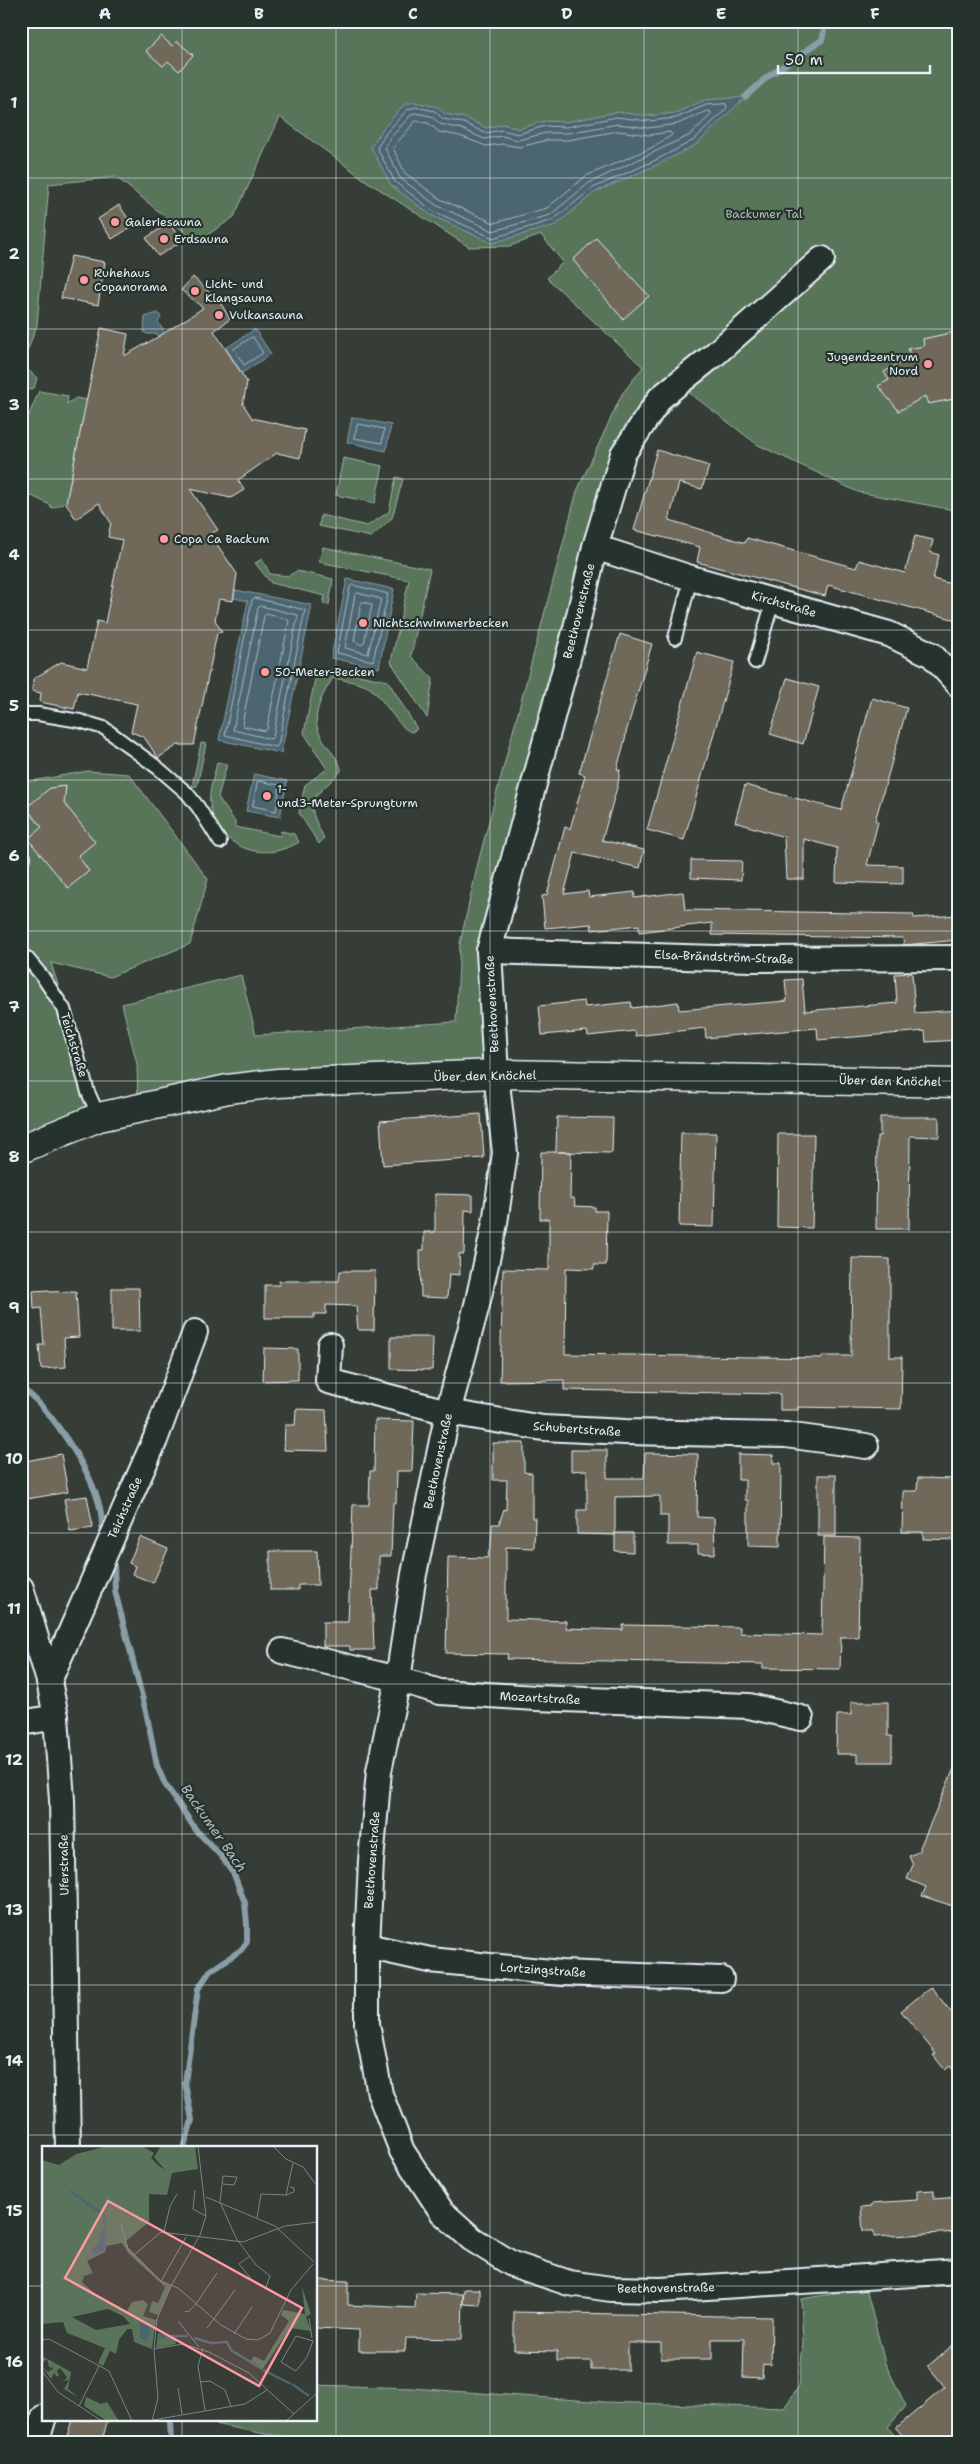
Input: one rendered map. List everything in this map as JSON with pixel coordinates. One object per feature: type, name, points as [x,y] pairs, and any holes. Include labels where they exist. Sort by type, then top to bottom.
[{"type":"main road","name":"Über den Knöchel","points":[[21,1148],[100,1117],[228,1089],[278,1084],[496,1074],[703,1076],[959,1083]]},
{"type":"street","name":"Beethovenstraße","points":[[822,260],[715,354],[660,398],[623,454],[595,547],[489,951],[496,1074],[505,1153],[496,1223],[477,1305],[448,1412],[414,1574],[398,1679],[379,1772],[370,1861],[367,2024],[380,2094],[395,2136],[442,2212],[472,2240],[512,2264],[569,2283],[611,2289],[661,2290],[959,2271]]},
{"type":"street","name":"Kirchstraße","points":[[595,547],[691,578],[890,634],[932,655],[959,685]]},
{"type":"street","name":"Elsa-Brändström-Straße","points":[[489,951],[751,959],[959,958]]},
{"type":"street","name":"Teichstraße","points":[[49,1681],[155,1440],[195,1332]]},
{"type":"street","name":"Schubertstraße","points":[[330,1345],[328,1381],[448,1412],[543,1428],[625,1432],[786,1435],[866,1446]]},
{"type":"street","name":"Uferstraße","points":[[21,1588],[49,1681],[56,1716],[62,1800],[68,2146]]},
{"type":"street","name":"Mozartstraße","points":[[282,1650],[398,1679],[440,1692],[527,1698],[749,1706],[801,1718]]},
{"type":"street","points":[[21,1723],[56,1716]]},
{"type":"street","name":"Lortzingstraße","points":[[367,1946],[430,1960],[551,1972],[722,1979]]},
{"type":"street","points":[[36,2443],[42,2422]]},
{"type":"lane","points":[[675,638],[691,578]]},
{"type":"lane","points":[[755,662],[773,601]]},
{"type":"lane","points":[[21,714],[38,714],[80,721],[104,728],[158,768],[187,793],[220,842]]},
{"type":"lane","name":"Teichstraße","points":[[21,955],[27,958],[42,976],[64,1009],[88,1092],[100,1117]]},
{"type":"green space","name":"Backumer Tal","points":[[21,21],[959,21],[959,511],[858,492],[758,445],[687,391],[635,449],[498,920],[496,1074],[138,1108],[137,1064],[122,1004],[241,975],[256,1035],[456,1022],[460,943],[479,859],[577,491],[622,394],[643,367],[547,278],[563,262],[541,235],[510,246],[469,247],[365,180],[280,117],[234,217],[197,242],[116,177],[49,184],[37,325],[22,365],[37,378],[34,388],[21,393]]},
{"type":"green space","points":[[39,391],[68,396],[67,404],[76,398],[87,400],[66,503],[52,508],[50,505],[32,496],[28,499],[21,495],[21,434]]},
{"type":"green space","points":[[343,458],[383,466],[375,503],[336,495]]},
{"type":"green space","points":[[396,477],[403,479],[392,518],[371,537],[319,526],[321,515],[367,526],[389,512]]},
{"type":"green space","points":[[323,547],[430,569],[411,656],[433,679],[427,718],[391,662],[409,580],[319,562]]},
{"type":"green space","points":[[262,559],[270,574],[288,576],[297,571],[333,579],[329,605],[323,604],[325,596],[271,583],[255,563]]},
{"type":"green space","points":[[329,669],[388,681],[417,729],[412,732],[402,726],[379,697],[368,687],[355,682],[333,678],[319,705],[316,720],[320,734],[336,759],[341,771],[318,794],[312,806],[313,814],[324,838],[319,844],[299,813],[305,785],[327,769],[304,733],[315,679]]},
{"type":"green space","points":[[201,743],[206,744],[197,786],[192,787]]},
{"type":"green space","points":[[217,762],[227,764],[218,797],[235,822],[235,827],[280,836],[281,831],[294,834],[299,842],[271,852],[257,851],[244,848],[222,832],[214,819],[210,804],[211,788]]},
{"type":"green space","points":[[88,771],[129,774],[208,879],[190,944],[110,977],[51,963],[78,1047],[87,1110],[21,1136],[21,783]]},
{"type":"green space","points":[[866,2288],[885,2363],[906,2406],[888,2427],[900,2443],[335,2443],[265,2434],[205,2422],[318,2422],[318,2385],[411,2388],[604,2402],[784,2408],[799,2386],[803,2343],[801,2299]]},
{"type":"water","points":[[745,97],[697,144],[659,164],[595,192],[556,225],[492,243],[431,215],[391,185],[371,147],[382,130],[404,105],[414,102],[438,107],[445,114],[465,118],[487,128],[503,124],[518,129],[545,121],[566,122],[617,112],[648,116],[675,113],[705,100]]},
{"type":"water","points":[[158,313],[161,317],[158,322],[165,333],[158,337],[157,334],[147,334],[144,332],[145,317]]},
{"type":"water","points":[[255,329],[271,354],[242,373],[226,348]]},
{"type":"water","points":[[352,417],[391,425],[386,451],[347,442]]},
{"type":"water","name":"Nichtschwimmerbecken","points":[[347,579],[394,589],[379,668],[331,658]]},
{"type":"water","name":"50-Meter-Becken","points":[[235,590],[312,605],[281,753],[219,740],[248,601],[234,598]]},
{"type":"water","name":"1- und3-Meter-Sprungturm","points":[[254,774],[287,781],[280,817],[246,811]]},
{"type":"building","points":[[161,36],[172,46],[177,41],[193,55],[179,71],[168,61],[163,66],[146,51]]},
{"type":"building","name":"Galeriesauna","points":[[119,205],[133,226],[112,239],[98,219]]},
{"type":"building","name":"Erdsauna","points":[[169,223],[182,241],[158,256],[146,238]]},
{"type":"building","points":[[596,238],[649,296],[623,319],[573,260]]},
{"type":"building","name":"Ruhehaus Copanorama","points":[[71,256],[105,262],[98,305],[61,298]]},
{"type":"building","name":"Copa Ca Backum","points":[[193,277],[220,302],[230,319],[214,331],[247,382],[243,404],[252,418],[305,430],[300,458],[277,453],[238,480],[244,490],[231,498],[190,489],[218,530],[210,534],[237,574],[233,601],[219,599],[215,620],[222,632],[217,633],[194,745],[178,745],[158,758],[144,737],[131,732],[137,704],[78,692],[74,709],[40,702],[41,693],[32,691],[33,679],[61,662],[87,668],[97,621],[105,623],[122,540],[108,537],[111,523],[99,503],[76,519],[66,503],[101,328],[128,334],[124,356],[203,308],[181,290]]},
{"type":"building","name":"Jugendzentrum Nord","points":[[959,331],[959,398],[928,404],[925,396],[899,411],[878,386],[889,380],[884,372],[911,357],[908,349],[924,346],[923,339]]},
{"type":"building","points":[[657,450],[709,466],[702,489],[679,483],[669,520],[745,543],[747,538],[856,568],[859,560],[905,573],[915,536],[933,540],[930,552],[939,555],[933,579],[959,586],[959,610],[956,620],[828,585],[825,596],[697,562],[700,547],[634,530]]},
{"type":"building","points":[[620,634],[652,644],[625,736],[617,769],[620,770],[618,784],[602,840],[644,850],[640,868],[575,853],[564,894],[588,891],[589,897],[635,892],[634,898],[683,892],[685,910],[913,914],[914,918],[959,915],[959,940],[904,945],[903,938],[712,935],[712,923],[639,932],[639,925],[592,930],[591,924],[545,928],[542,896],[547,895],[565,827],[570,829],[585,775],[579,773]]},
{"type":"building","points":[[697,652],[734,662],[684,840],[647,830]]},
{"type":"building","points":[[787,678],[819,687],[803,744],[770,734]]},
{"type":"building","points":[[872,698],[907,708],[875,821],[878,822],[867,865],[903,866],[903,884],[836,882],[837,848],[804,839],[804,879],[786,879],[784,837],[735,822],[745,785],[841,810]]},
{"type":"building","points":[[66,786],[64,803],[95,842],[78,856],[89,871],[68,888],[28,839],[42,827],[26,808],[50,788]]},
{"type":"building","points":[[691,860],[742,861],[741,880],[691,878]]},
{"type":"building","points":[[912,973],[915,1013],[959,1010],[959,1040],[926,1042],[925,1031],[818,1040],[817,1028],[706,1038],[705,1028],[636,1036],[635,1031],[588,1036],[587,1031],[542,1035],[539,1006],[584,1001],[585,1007],[631,1002],[632,1008],[678,1002],[679,1010],[787,1001],[785,980],[802,979],[805,1011],[897,1003],[895,974]]},
{"type":"building","points":[[481,1114],[484,1158],[383,1165],[380,1121]]},
{"type":"building","points":[[557,1117],[613,1118],[612,1153],[571,1152],[570,1198],[574,1198],[575,1206],[595,1207],[595,1211],[607,1211],[606,1265],[594,1265],[594,1269],[566,1268],[565,1354],[822,1358],[822,1356],[851,1356],[852,1258],[890,1259],[890,1357],[902,1357],[901,1409],[798,1407],[798,1410],[780,1410],[780,1394],[564,1390],[564,1380],[500,1381],[503,1269],[549,1270],[549,1219],[540,1219],[541,1152],[556,1152]]},
{"type":"building","points":[[880,1117],[939,1117],[939,1137],[910,1136],[909,1229],[876,1229],[877,1136],[880,1136]]},
{"type":"building","points":[[681,1133],[716,1133],[714,1227],[679,1226]]},
{"type":"building","points":[[778,1134],[814,1134],[812,1228],[777,1227]]},
{"type":"building","points":[[435,1194],[473,1195],[473,1211],[465,1210],[464,1254],[459,1254],[460,1275],[449,1274],[447,1298],[421,1297],[420,1250],[424,1250],[424,1232],[435,1232]]},
{"type":"building","points":[[340,1271],[375,1271],[374,1330],[358,1330],[356,1306],[326,1305],[326,1314],[314,1314],[314,1318],[265,1318],[265,1285],[280,1285],[279,1281],[339,1281]]},
{"type":"building","points":[[112,1288],[139,1288],[140,1331],[112,1331]]},
{"type":"building","points":[[49,1290],[50,1292],[76,1291],[79,1337],[64,1338],[66,1367],[41,1369],[39,1345],[44,1345],[41,1308],[34,1309],[33,1291]]},
{"type":"building","points":[[391,1337],[433,1337],[432,1370],[391,1369]]},
{"type":"building","points":[[264,1348],[298,1349],[298,1380],[263,1381]]},
{"type":"building","points":[[296,1409],[326,1410],[328,1451],[284,1450],[285,1425],[295,1425]]},
{"type":"building","points":[[375,1420],[414,1421],[412,1471],[397,1471],[396,1503],[393,1503],[391,1556],[379,1556],[379,1590],[372,1590],[374,1650],[350,1650],[350,1646],[323,1646],[323,1622],[348,1622],[353,1505],[369,1505],[370,1471],[374,1471]]},
{"type":"building","points":[[493,1443],[524,1443],[524,1472],[532,1473],[532,1518],[535,1518],[534,1548],[506,1547],[506,1619],[566,1621],[566,1628],[623,1630],[623,1625],[740,1627],[740,1633],[822,1635],[824,1537],[860,1538],[858,1637],[841,1637],[840,1669],[763,1668],[763,1664],[507,1659],[508,1654],[446,1653],[448,1557],[487,1558],[491,1545],[492,1524],[499,1524],[504,1509],[506,1510],[507,1480],[493,1480]]},
{"type":"building","points":[[571,1450],[607,1450],[607,1478],[644,1478],[645,1453],[698,1454],[697,1517],[714,1518],[715,1554],[698,1553],[698,1545],[668,1545],[668,1516],[660,1516],[660,1496],[615,1497],[615,1535],[577,1534],[577,1510],[587,1510],[587,1470],[571,1471]]},
{"type":"building","points":[[61,1454],[68,1492],[21,1500],[21,1462]]},
{"type":"building","points":[[738,1454],[773,1455],[773,1463],[781,1463],[780,1547],[748,1546],[748,1500],[745,1500],[745,1480],[738,1480]]},
{"type":"building","points":[[818,1475],[836,1475],[836,1536],[818,1536]]},
{"type":"building","points":[[918,1478],[955,1479],[955,1513],[959,1513],[958,1540],[923,1539],[923,1532],[902,1532],[903,1491],[917,1491]]},
{"type":"building","points":[[87,1496],[93,1528],[70,1531],[64,1499]]},
{"type":"building","points":[[615,1533],[633,1533],[633,1552],[615,1551]]},
{"type":"building","points":[[140,1537],[168,1549],[153,1583],[132,1574],[135,1566],[129,1563]]},
{"type":"building","points":[[270,1551],[317,1551],[318,1585],[298,1585],[298,1590],[270,1590]]},
{"type":"building","points":[[851,1702],[888,1702],[888,1736],[892,1736],[892,1762],[857,1762],[857,1754],[836,1754],[837,1715],[851,1715]]},
{"type":"building","points":[[959,1757],[959,1908],[922,1896],[926,1887],[907,1879],[913,1865],[909,1856],[918,1852]]},
{"type":"building","points":[[931,1987],[959,2022],[959,2077],[950,2066],[945,2070],[933,2055],[936,2054],[901,2011]]},
{"type":"building","points":[[934,2190],[934,2199],[959,2197],[959,2232],[874,2237],[874,2231],[863,2231],[861,2207],[872,2206],[872,2203],[917,2200],[917,2191]]},
{"type":"building","points":[[318,2280],[348,2281],[348,2305],[415,2308],[416,2293],[463,2294],[462,2339],[406,2338],[405,2351],[359,2351],[359,2330],[318,2328]]},
{"type":"building","points":[[464,2289],[480,2289],[480,2305],[463,2304]]},
{"type":"building","points":[[514,2312],[772,2317],[771,2365],[763,2364],[762,2378],[743,2377],[744,2339],[712,2339],[712,2359],[661,2359],[661,2343],[628,2343],[628,2370],[591,2370],[591,2361],[557,2361],[557,2351],[514,2350]]},
{"type":"building","points":[[959,2340],[959,2443],[909,2443],[896,2428],[945,2387],[928,2366]]},
{"type":"building","points":[[71,2422],[107,2422],[101,2443],[65,2443]]},
{"type":"waterway","points":[[745,97],[767,77],[822,40],[826,21]]},
{"type":"waterway","name":"Backumer Bach","points":[[21,1388],[44,1409],[78,1458],[95,1491],[102,1518],[102,1527]]},
{"type":"waterway","name":"Backumer Bach","points":[[114,1566],[115,1591],[147,1716],[157,1766],[165,1784],[196,1830],[221,1856],[233,1872],[245,1903],[247,1942],[241,1950],[210,1971],[198,1989],[185,2083],[192,2120],[185,2146]]},
{"type":"waterway","name":"Backumer Bach","points":[[170,2422],[171,2443]]},
{"type":"place","name":"Galeriesauna","points":[[115,222]]},
{"type":"place","name":"Erdsauna","points":[[164,239]]},
{"type":"place","name":"Ruhehaus Copanorama","points":[[84,280]]},
{"type":"place","name":"Licht- und Klangsauna","points":[[195,291]]},
{"type":"place","name":"Vulkansauna","points":[[219,315]]},
{"type":"place","name":"Jugendzentrum Nord","points":[[928,364]]},
{"type":"place","name":"Copa Ca Backum","points":[[164,539]]},
{"type":"place","name":"Nichtschwimmerbecken","points":[[363,623]]},
{"type":"place","name":"50-Meter-Becken","points":[[265,672]]},
{"type":"place","name":"1- und3-Meter-Sprungturm","points":[[267,796]]}]
